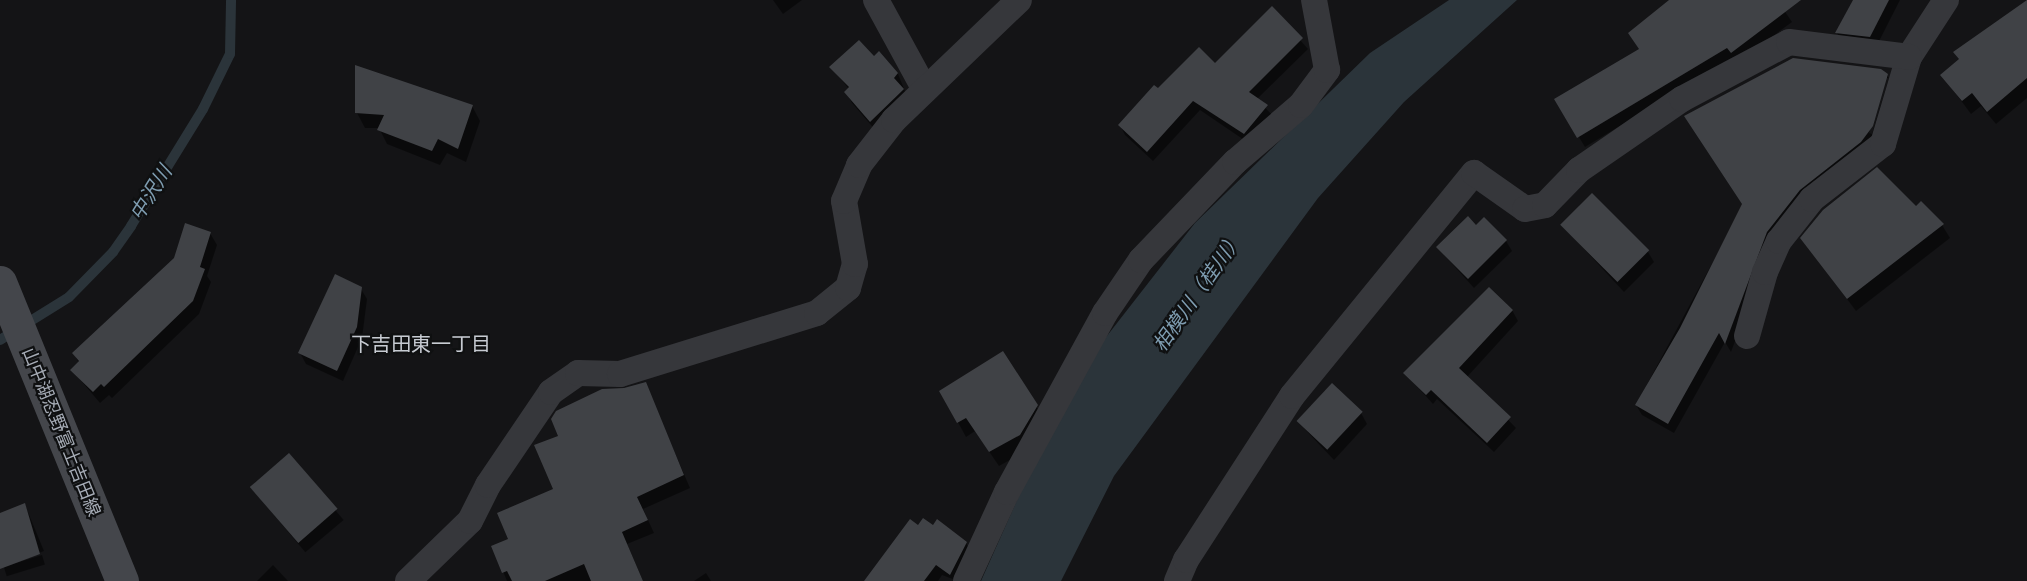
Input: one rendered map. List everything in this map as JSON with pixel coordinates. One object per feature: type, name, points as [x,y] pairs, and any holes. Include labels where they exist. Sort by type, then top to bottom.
[{"type":"main road","name":"山中湖忍野富士吉田線","points":[[0,282],[122,581]]},
{"type":"street","points":[[876,0],[926,90]]},
{"type":"street","points":[[408,581],[470,521],[488,485],[550,392],[578,373],[620,374],[817,313],[848,288],[855,264],[844,201],[859,165],[894,120],[1019,0]]},
{"type":"street","points":[[966,581],[1007,492],[1105,312],[1141,260],[1235,162],[1301,105],[1327,70],[1314,0]]},
{"type":"street","points":[[1747,336],[1765,272],[1779,241],[1812,199],[1883,144],[1909,57],[1946,0]]},
{"type":"street","points":[[1177,581],[1186,560],[1292,396],[1474,172],[1525,209],[1545,204],[1579,170],[1682,99],[1789,42],[1909,57]]},
{"type":"water","name":"相模川（桂川）","points":[[1449,0],[1517,0],[1404,102],[1318,198],[1114,476],[1061,581],[981,581],[1031,469],[1103,341],[1195,223],[1370,53]]},
{"type":"building","points":[[1669,0],[1801,0],[1731,53],[1727,48],[1577,138],[1554,99],[1639,49],[1628,33]]},
{"type":"building","points":[[1853,0],[1889,0],[1870,37],[1835,33]]},
{"type":"building","points":[[2027,0],[2027,78],[1987,112],[1972,93],[1962,101],[1940,75],[1959,59],[1953,52]]},
{"type":"building","points":[[1272,6],[1303,38],[1249,92],[1268,105],[1244,134],[1193,101],[1147,152],[1118,125],[1154,85],[1158,88],[1199,47],[1215,63]]},
{"type":"building","points":[[859,40],[874,56],[879,51],[898,73],[894,78],[904,89],[870,122],[844,92],[849,87],[829,67]]},
{"type":"building","points":[[1793,58],[1881,69],[1888,74],[1873,126],[1861,142],[1800,190],[1767,232],[1725,344],[1719,333],[1668,424],[1635,405],[1680,328],[1742,204],[1684,116]]},
{"type":"building","points":[[355,65],[473,105],[458,149],[438,139],[432,151],[377,130],[384,115],[355,113]]},
{"type":"building","points":[[1877,167],[1916,206],[1921,201],[1944,224],[1847,299],[1800,238],[1823,210]]},
{"type":"building","points":[[1592,193],[1649,250],[1617,282],[1560,225]]},
{"type":"building","points":[[1468,216],[1476,225],[1484,217],[1507,240],[1468,279],[1436,247]]},
{"type":"building","points":[[185,223],[211,232],[200,267],[205,269],[193,301],[104,387],[101,384],[93,392],[70,370],[79,361],[72,353],[174,258]]},
{"type":"building","points":[[335,274],[362,287],[357,327],[337,371],[298,353]]},
{"type":"building","points":[[1489,287],[1513,310],[1459,368],[1511,417],[1487,443],[1431,390],[1426,395],[1403,373]]},
{"type":"building","points":[[1003,351],[1038,405],[1020,435],[989,452],[966,418],[957,423],[939,391]]},
{"type":"building","points":[[646,382],[684,475],[637,497],[648,520],[622,532],[643,581],[591,581],[584,564],[545,581],[512,581],[507,571],[502,573],[491,546],[508,539],[497,513],[553,489],[534,445],[558,436],[551,419],[556,411],[602,389],[624,388]]},
{"type":"building","points":[[1332,383],[1363,412],[1327,450],[1297,421]]},
{"type":"building","points":[[289,453],[338,509],[298,543],[250,487]]},
{"type":"building","points":[[25,503],[40,554],[0,569],[0,513]]},
{"type":"building","points":[[923,518],[933,525],[937,519],[967,542],[950,575],[936,565],[924,581],[864,581],[910,519],[918,525]]},
{"type":"waterway","name":"中沢川","points":[[0,340],[69,297],[113,252],[131,226],[203,109],[230,54],[231,0]]},
{"type":"district","name":"下吉田東一丁目","points":[[421,344]]}]
